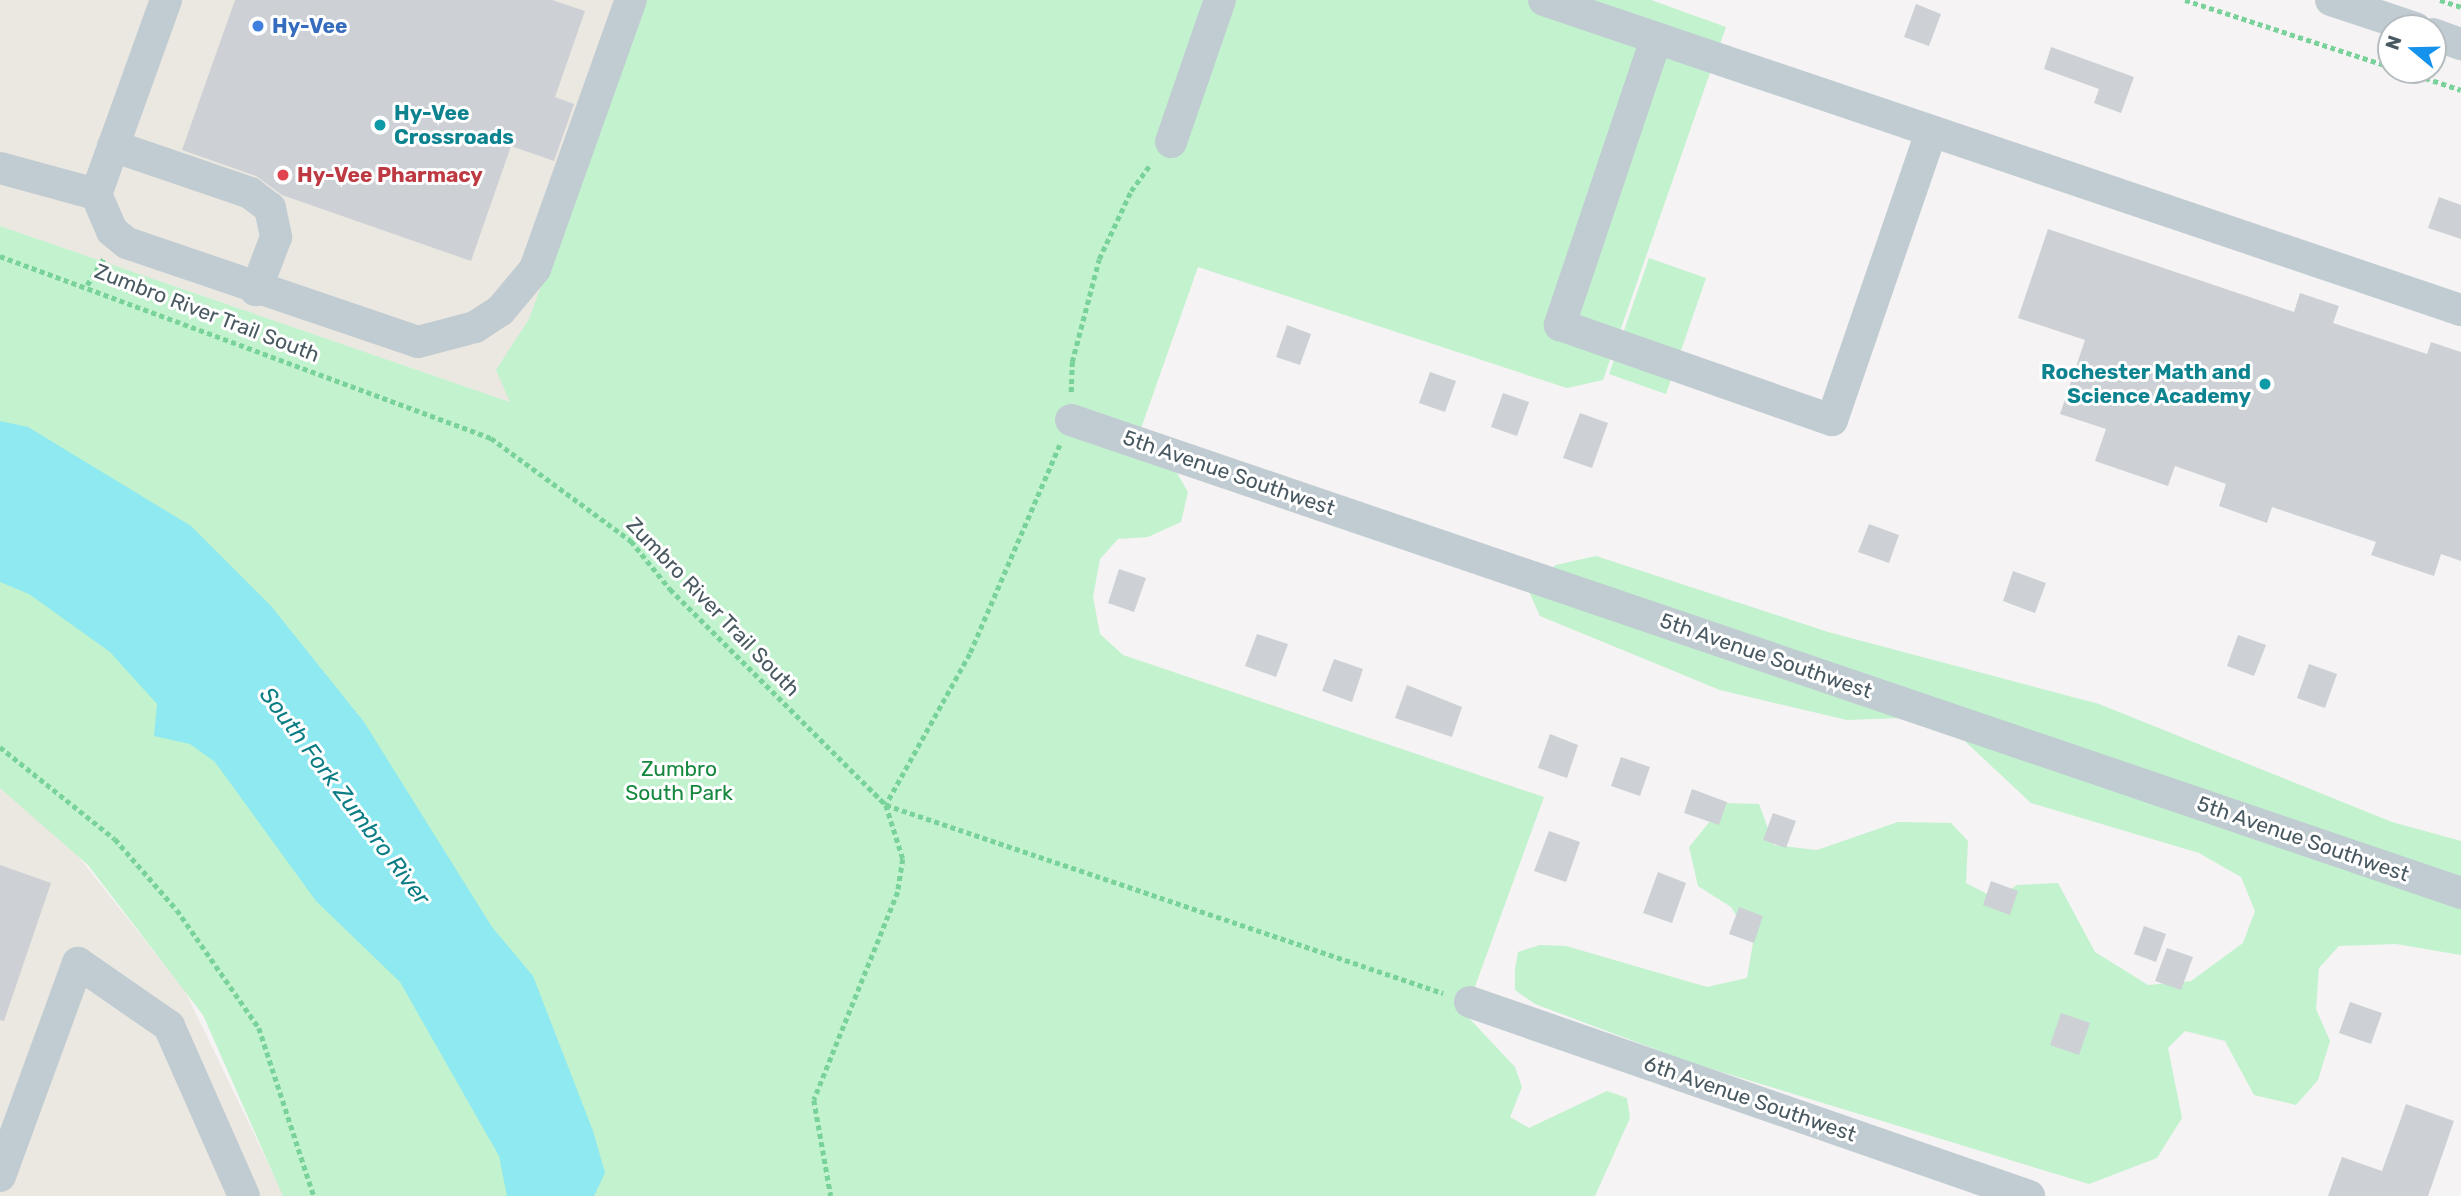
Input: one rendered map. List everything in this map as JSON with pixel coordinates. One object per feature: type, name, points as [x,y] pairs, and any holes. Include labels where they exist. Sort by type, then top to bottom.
[{"type":"street","points":[[166,0],[96,194],[104,217],[127,243],[256,290],[418,342],[475,327],[500,311],[535,269],[631,0]]},
{"type":"street","points":[[1171,142],[1220,0]]},
{"type":"street","points":[[1544,0],[2461,310]]},
{"type":"street","points":[[2331,0],[2377,16]]},
{"type":"street","points":[[1656,39],[1560,325],[1832,420],[1931,133]]},
{"type":"street","points":[[113,146],[250,193],[270,208],[275,237],[256,290]]},
{"type":"street","points":[[0,168],[96,194]]},
{"type":"street","name":"5th Avenue Southwest","points":[[1071,420],[2461,893]]},
{"type":"street","points":[[0,1176],[78,962],[169,1026],[244,1196]]},
{"type":"street","name":"6th Avenue Southwest","points":[[1469,1002],[2029,1196]]},
{"type":"path","points":[[2186,0],[2377,62]]},
{"type":"path","points":[[2440,0],[2461,7]]},
{"type":"path","points":[[2443,84],[2461,90]]},
{"type":"path","points":[[1171,142],[1131,191],[1099,259],[1072,362],[1071,420],[970,654],[886,805],[1469,1002]]},
{"type":"path","name":"Zumbro River Trail South","points":[[0,256],[491,438],[631,541],[670,589],[886,805],[904,859],[898,892],[814,1100],[831,1196]]},
{"type":"path","points":[[0,747],[115,839],[177,910],[259,1028],[314,1196]]},
{"type":"shaded area","points":[[0,0],[653,0],[510,402],[0,226]]},
{"type":"shaded area","points":[[0,787],[78,856],[185,991],[284,1196],[0,1196]]},
{"type":"green space","name":"Zumbro South Park","points":[[647,0],[1651,0],[1726,27],[1603,380],[1567,388],[1198,267],[1133,451],[1171,463],[1188,492],[1181,522],[1148,537],[1118,539],[1100,559],[1093,597],[1100,634],[1123,655],[1544,797],[1465,1014],[1515,1067],[1522,1087],[1510,1117],[1529,1128],[1607,1091],[1627,1098],[1630,1118],[1595,1196],[283,1196],[203,1015],[88,865],[0,788],[0,226],[510,402],[496,370],[529,319]]},
{"type":"green space","points":[[1649,258],[1706,278],[1666,394],[1609,374]]},
{"type":"green space","points":[[1596,556],[1828,632],[2099,704],[2392,822],[2461,841],[2461,955],[2396,944],[2339,946],[2319,968],[2316,1009],[2330,1041],[2318,1080],[2296,1105],[2254,1095],[2225,1041],[2185,1031],[2168,1048],[2182,1118],[2157,1158],[2089,1184],[1692,1063],[1535,1004],[1515,990],[1515,969],[1518,952],[1540,945],[1566,946],[1707,987],[1747,978],[1753,943],[1731,907],[1698,886],[1689,847],[1725,803],[1759,804],[1774,845],[1817,850],[1898,822],[1951,823],[1968,841],[1966,883],[1997,899],[2017,885],[2058,883],[2095,952],[2148,985],[2191,981],[2243,943],[2255,911],[2241,877],[2199,853],[2031,803],[1954,731],[1901,718],[1847,720],[1720,690],[1540,616],[1527,587],[1556,565]]},
{"type":"water","name":"South Fork Zumbro River","points":[[0,421],[28,427],[191,526],[271,606],[364,722],[492,927],[533,976],[593,1131],[605,1173],[594,1196],[507,1196],[499,1156],[400,982],[316,901],[215,762],[190,744],[154,736],[157,704],[110,652],[29,594],[0,582]]},
{"type":"building","name":"Hy-Vee Crossroads","points":[[235,0],[552,0],[585,11],[555,97],[574,104],[554,161],[511,146],[471,261],[282,195],[256,176],[182,150]]},
{"type":"building","points":[[1916,4],[1941,14],[1929,46],[1904,37]]},
{"type":"building","points":[[2051,47],[2134,77],[2121,113],[2094,103],[2099,89],[2044,69]]},
{"type":"building","points":[[2439,197],[2461,205],[2461,239],[2428,228]]},
{"type":"building","name":"Rochester Math and Science Academy","points":[[2048,229],[2294,312],[2300,293],[2339,306],[2333,323],[2427,354],[2431,342],[2461,352],[2461,561],[2441,554],[2434,576],[2371,555],[2376,542],[2272,507],[2267,523],[2219,506],[2226,484],[2175,466],[2168,486],[2095,461],[2106,429],[2060,414],[2085,340],[2018,318]]},
{"type":"building","points":[[1287,325],[1311,334],[1300,365],[1276,357]]},
{"type":"building","points":[[1430,372],[1456,381],[1445,412],[1419,403]]},
{"type":"building","points":[[1503,393],[1529,402],[1517,436],[1491,427]]},
{"type":"building","points":[[1580,413],[1608,423],[1592,468],[1563,458]]},
{"type":"building","points":[[1869,524],[1899,535],[1889,563],[1858,552]]},
{"type":"building","points":[[1119,569],[1146,578],[1134,612],[1108,603]]},
{"type":"building","points":[[2013,571],[2046,583],[2035,613],[2003,601]]},
{"type":"building","points":[[1257,634],[1288,644],[1276,677],[1245,666]]},
{"type":"building","points":[[2238,635],[2266,645],[2254,676],[2227,666]]},
{"type":"building","points":[[1334,659],[1363,669],[1352,702],[1322,691]]},
{"type":"building","points":[[2309,664],[2337,674],[2325,708],[2297,698]]},
{"type":"building","points":[[1407,685],[1462,707],[1452,737],[1395,718]]},
{"type":"building","points":[[1550,734],[1578,745],[1567,778],[1538,768]]},
{"type":"building","points":[[1621,757],[1650,767],[1640,796],[1611,786]]},
{"type":"building","points":[[1692,789],[1727,802],[1719,825],[1684,813]]},
{"type":"building","points":[[1773,813],[1796,821],[1786,848],[1763,840]]},
{"type":"building","points":[[1549,831],[1580,842],[1566,882],[1534,871]]},
{"type":"building","points":[[0,865],[51,883],[4,1021],[0,1020]]},
{"type":"building","points":[[1658,872],[1686,883],[1672,923],[1643,913]]},
{"type":"building","points":[[1991,881],[2018,891],[2010,915],[1983,905]]},
{"type":"building","points":[[1739,907],[1763,916],[1754,943],[1729,934]]},
{"type":"building","points":[[2144,926],[2166,934],[2156,962],[2134,954]]},
{"type":"building","points":[[2167,948],[2193,957],[2181,990],[2155,981]]},
{"type":"building","points":[[2350,1002],[2382,1013],[2371,1044],[2339,1033]]},
{"type":"building","points":[[2061,1013],[2090,1023],[2079,1055],[2050,1045]]},
{"type":"building","points":[[2406,1104],[2454,1121],[2428,1196],[2328,1196],[2342,1157],[2382,1171]]},
{"type":"place","name":"Hy-Vee","points":[[258,26]]},
{"type":"place","name":"Hy-Vee Crossroads","points":[[380,125]]},
{"type":"place","name":"Hy-Vee Pharmacy","points":[[283,175]]},
{"type":"place","name":"Rochester Math and Science Academy","points":[[2265,384]]}]
